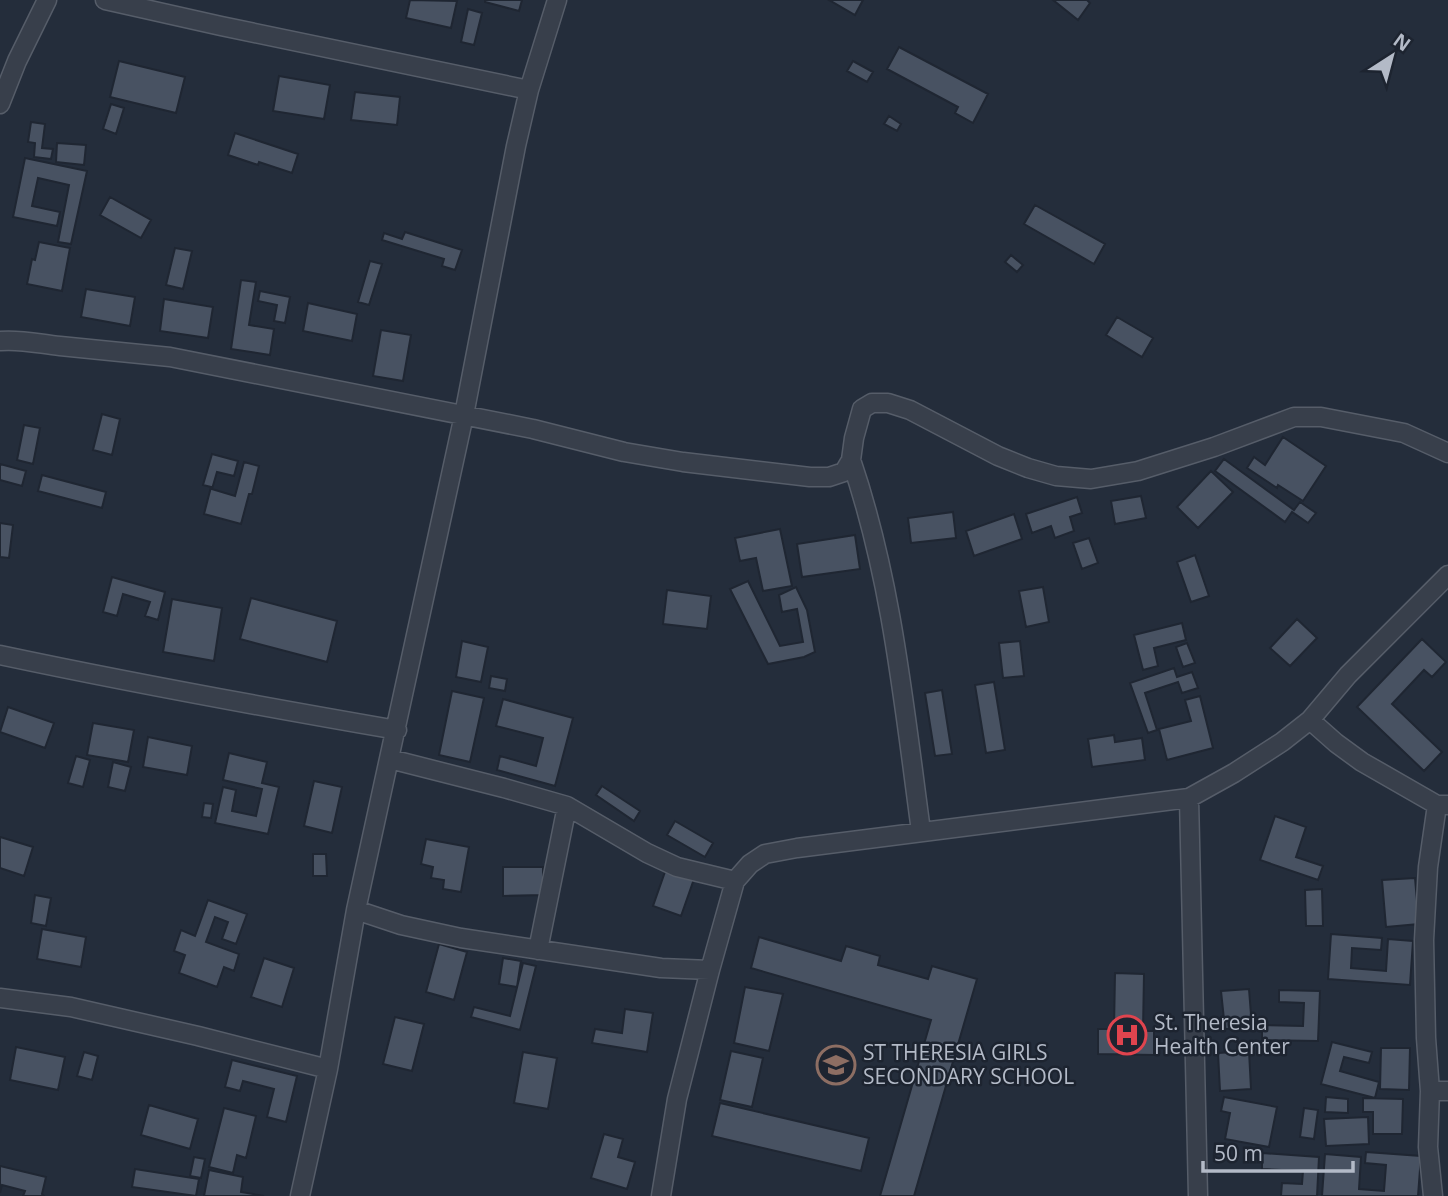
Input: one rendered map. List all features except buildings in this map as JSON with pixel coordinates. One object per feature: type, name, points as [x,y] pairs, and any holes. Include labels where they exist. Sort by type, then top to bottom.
[{"type":"street","points":[[0,104],[17,61],[47,0]]},
{"type":"street","points":[[300,1196],[328,1069],[356,910],[464,415],[529,90],[558,0]]},
{"type":"street","points":[[115,1],[221,26],[529,90]]},
{"type":"street","points":[[0,341],[30,341],[170,357],[533,429],[636,454],[810,477],[829,477],[844,472],[851,460],[862,410],[872,403],[888,403],[910,410],[998,456],[1056,476],[1091,479],[1138,471],[1214,447],[1294,417],[1321,417],[1404,433],[1448,453]]},
{"type":"street","points":[[851,460],[864,497],[886,587],[921,831]]},
{"type":"street","points":[[661,1196],[677,1099],[710,970],[735,881],[750,864],[765,855],[797,848],[1189,798],[1282,743],[1310,720],[1348,675],[1448,575]]},
{"type":"street","points":[[0,655],[201,696],[397,730]]},
{"type":"street","points":[[1310,720],[1362,762],[1442,805],[1428,867],[1424,940],[1426,1038],[1439,1091],[1428,1147],[1433,1196]]},
{"type":"street","points":[[390,759],[567,806],[647,853],[677,867],[735,881]]},
{"type":"street","points":[[1189,798],[1198,1196]]},
{"type":"street","points":[[538,950],[567,806]]},
{"type":"street","points":[[356,910],[401,925],[449,936],[661,968],[710,970]]},
{"type":"street","points":[[0,998],[71,1007],[328,1069]]},
{"type":"place","name":"St. Theresia Health Center","points":[[1127,1035]]},
{"type":"place","name":"ST THERESIA GIRLS SECONDARY SCHOOL","points":[[836,1065]]}]
